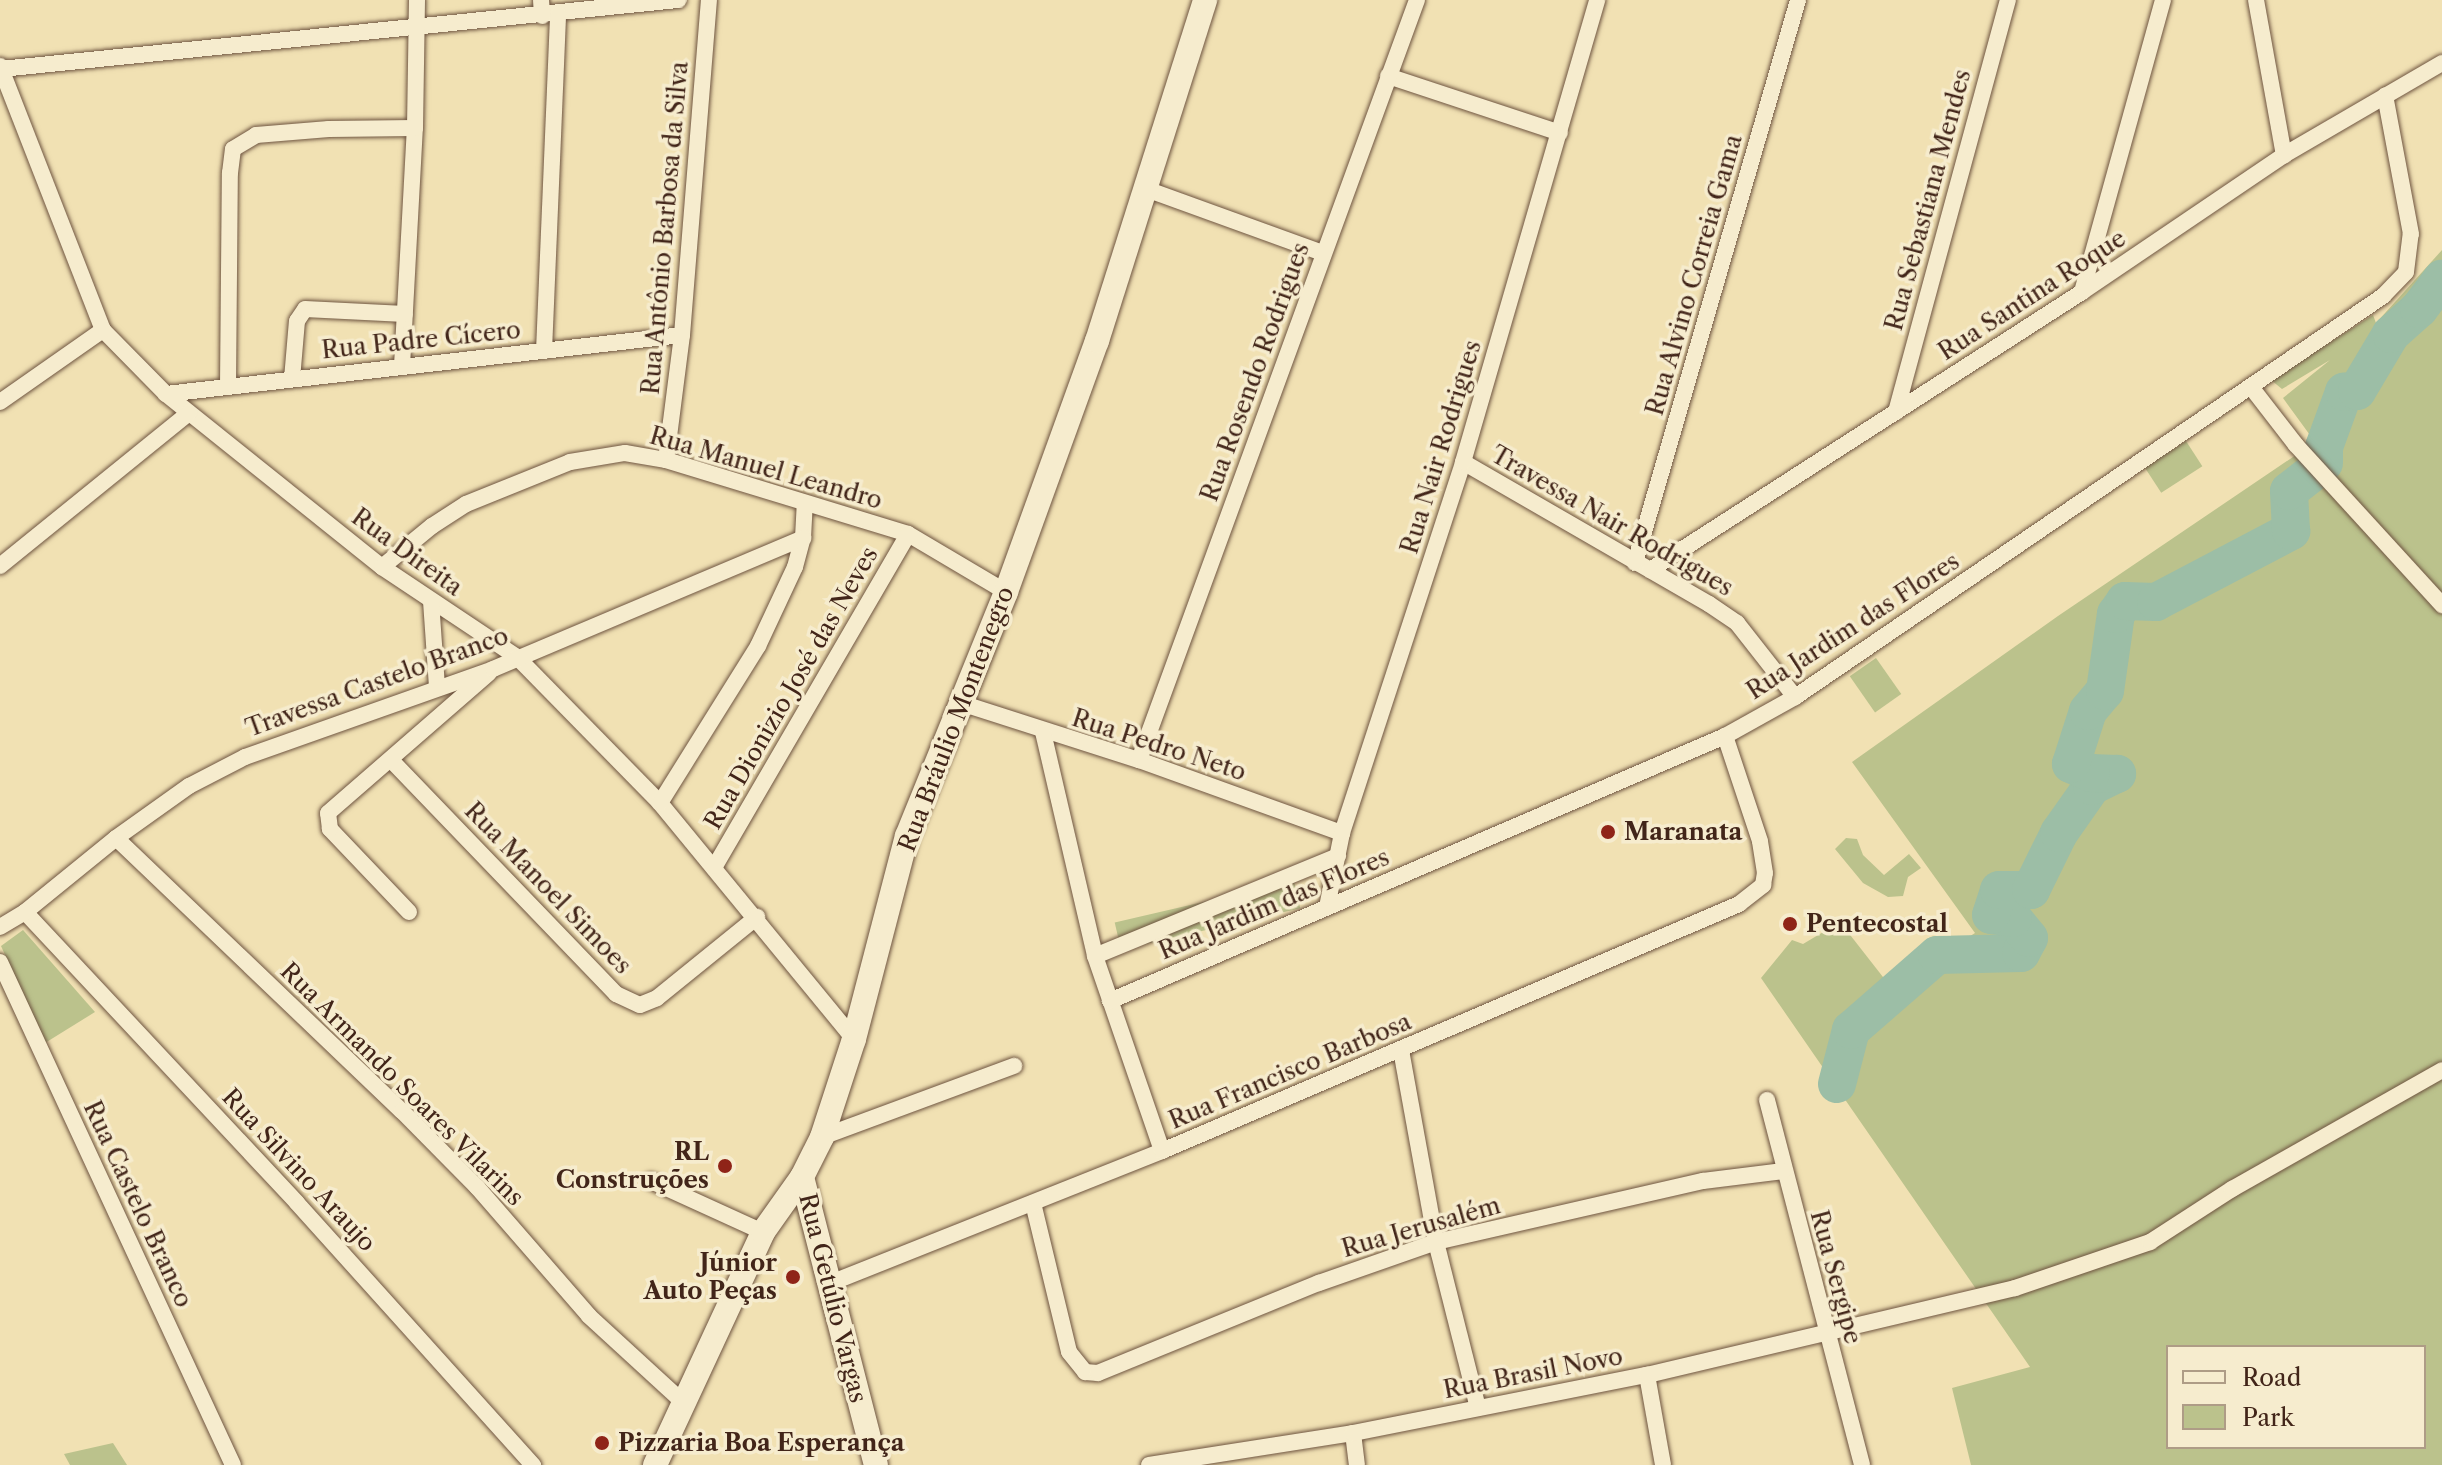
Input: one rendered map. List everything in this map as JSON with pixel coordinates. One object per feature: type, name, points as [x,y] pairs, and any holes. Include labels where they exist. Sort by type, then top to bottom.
[{"type":"street","points":[[402,366],[415,128],[417,0]]},
{"type":"street","points":[[1,68],[417,28],[547,10],[678,0]]},
{"type":"street","name":"Rua Antônio Barbosa da Silva","points":[[666,460],[682,335],[709,0]]},
{"type":"street","name":"Rua Bráulio Montenegro","points":[[655,1465],[763,1232],[802,1177],[822,1137],[854,1039],[907,836],[1006,592],[1097,341],[1205,0]]},
{"type":"street","name":"Rua Rosendo Rodrigues","points":[[1139,760],[1417,0]]},
{"type":"street","name":"Rua Nair Rodrigues","points":[[1327,907],[1342,833],[1463,462],[1597,0]]},
{"type":"street","name":"Rua Alvino Correia Gama","points":[[1643,566],[1798,0]]},
{"type":"street","name":"Rua Sebastiana Mendes","points":[[1896,412],[2008,0]]},
{"type":"street","points":[[2082,292],[2163,0]]},
{"type":"street","points":[[2256,0],[2284,155]]},
{"type":"street","points":[[544,351],[547,10]]},
{"type":"street","name":"Rua Santina Roque","points":[[1643,566],[1896,412],[2082,292],[2284,155],[2442,63]]},
{"type":"street","name":"Rua Direita","points":[[1,68],[103,330],[166,394],[382,567],[517,657],[660,803],[757,917],[854,1039]]},
{"type":"street","points":[[1388,76],[1560,133]]},
{"type":"street","name":"Rua Jardim das Flores","points":[[1110,1001],[1725,736],[1795,697],[2383,296],[2406,272],[2411,234],[2385,95]]},
{"type":"street","points":[[228,387],[230,173],[233,149],[256,135],[329,129],[415,128]]},
{"type":"street","points":[[1146,189],[1323,253]]},
{"type":"street","points":[[292,379],[297,321],[305,309],[405,314]]},
{"type":"street","points":[[0,402],[103,330]]},
{"type":"street","name":"Rua Padre Cícero","points":[[166,394],[682,335]]},
{"type":"street","points":[[2251,387],[2296,445],[2442,605]]},
{"type":"street","points":[[0,566],[189,413]]},
{"type":"street","name":"Rua Manuel Leandro","points":[[382,567],[432,526],[466,504],[570,462],[625,453],[666,460],[908,534],[1006,592]]},
{"type":"street","name":"Travessa Nair Rodrigues","points":[[1463,462],[1737,623],[1795,697]]},
{"type":"street","points":[[660,803],[758,646],[795,567],[803,538],[805,505]]},
{"type":"street","name":"Rua Dionizio José das Neves","points":[[715,866],[908,534]]},
{"type":"street","name":"Travessa Castelo Branco","points":[[0,927],[25,912],[116,838],[189,786],[245,757],[493,669],[803,538]]},
{"type":"street","points":[[431,601],[437,687]]},
{"type":"street","points":[[409,912],[327,823],[328,813],[493,669]]},
{"type":"street","name":"Rua Pedro Neto","points":[[961,703],[1043,732],[1139,760],[1342,833]]},
{"type":"street","points":[[1043,732],[1095,956],[1162,1151]]},
{"type":"street","name":"Rua Francisco Barbosa","points":[[828,1284],[1162,1151],[1739,904],[1763,885],[1765,873],[1760,841],[1725,736]]},
{"type":"street","name":"Rua Manoel Simoes","points":[[391,760],[616,994],[640,1005],[657,998],[757,917]]},
{"type":"street","name":"Rua Armando Soares Vilarins","points":[[116,838],[402,1111],[477,1187],[589,1316],[684,1403]]},
{"type":"street","name":"Rua Jardim das Flores","points":[[1095,956],[1338,856]]},
{"type":"street","name":"Rua Silvino Araujo","points":[[25,912],[307,1214],[533,1465]]},
{"type":"street","name":"Rua Castelo Branco","points":[[0,962],[233,1465]]},
{"type":"street","points":[[1401,1050],[1436,1242],[1478,1408]]},
{"type":"street","points":[[822,1137],[1014,1066]]},
{"type":"street","name":"Rua Brasil Novo","points":[[1149,1465],[1353,1433],[1647,1375],[1922,1307],[2015,1288],[2150,1242],[2232,1189],[2442,1070]]},
{"type":"street","name":"Rua Sergipe","points":[[1767,1100],[1862,1465]]},
{"type":"street","name":"Rua Jerusalém","points":[[1033,1203],[1069,1352],[1085,1372],[1098,1373],[1319,1283],[1436,1242],[1703,1181],[1783,1171]]},
{"type":"street","name":"Rua Getúlio Vargas","points":[[802,1177],[876,1465]]},
{"type":"street","points":[[651,1181],[763,1232]]},
{"type":"street","points":[[1647,1375],[1663,1465]]},
{"type":"street","points":[[1353,1433],[1357,1465]]},
{"type":"green space","points":[[2442,250],[2442,1465],[1971,1465],[1952,1388],[2030,1367],[1761,978],[1792,940],[1803,944],[1840,922],[1890,986],[1975,933],[1852,762],[2058,616],[2315,442],[2283,398],[2330,360],[2282,389],[2271,380],[2373,315],[2376,323]]},
{"type":"green space","points":[[2186,441],[2202,466],[2161,493],[2145,468]]},
{"type":"green space","points":[[1876,658],[1901,694],[1875,712],[1850,676]]},
{"type":"green space","points":[[1846,838],[1857,839],[1863,855],[1884,875],[1909,854],[1921,868],[1908,877],[1903,896],[1888,897],[1863,883],[1835,849]]},
{"type":"green space","points":[[1294,881],[1300,908],[1121,950],[1115,922]]},
{"type":"green space","points":[[23,930],[95,1012],[45,1043],[1,946]]},
{"type":"green space","points":[[113,1443],[127,1465],[70,1465],[64,1454]]},
{"type":"waterway","points":[[2324,463],[2324,447],[2344,392],[2357,391],[2391,334],[2419,309],[2442,279]]},
{"type":"waterway","points":[[1837,1084],[1851,1030],[1937,955],[2021,953],[2029,938],[2013,918],[1991,915],[1999,890],[2031,890],[2059,833],[2092,786],[2117,774],[2091,773],[2071,764],[2088,711],[2105,691],[2116,614],[2125,601],[2156,602],[2291,531],[2289,491],[2311,474]]},
{"type":"place","name":"Maranata","points":[[1608,832]]},
{"type":"place","name":"Pentecostal","points":[[1790,924]]},
{"type":"place","name":"RL Construções","points":[[725,1166]]},
{"type":"place","name":"Júnior Auto Peças","points":[[793,1277]]},
{"type":"place","name":"Pizzaria Boa Esperança","points":[[602,1443]]}]
